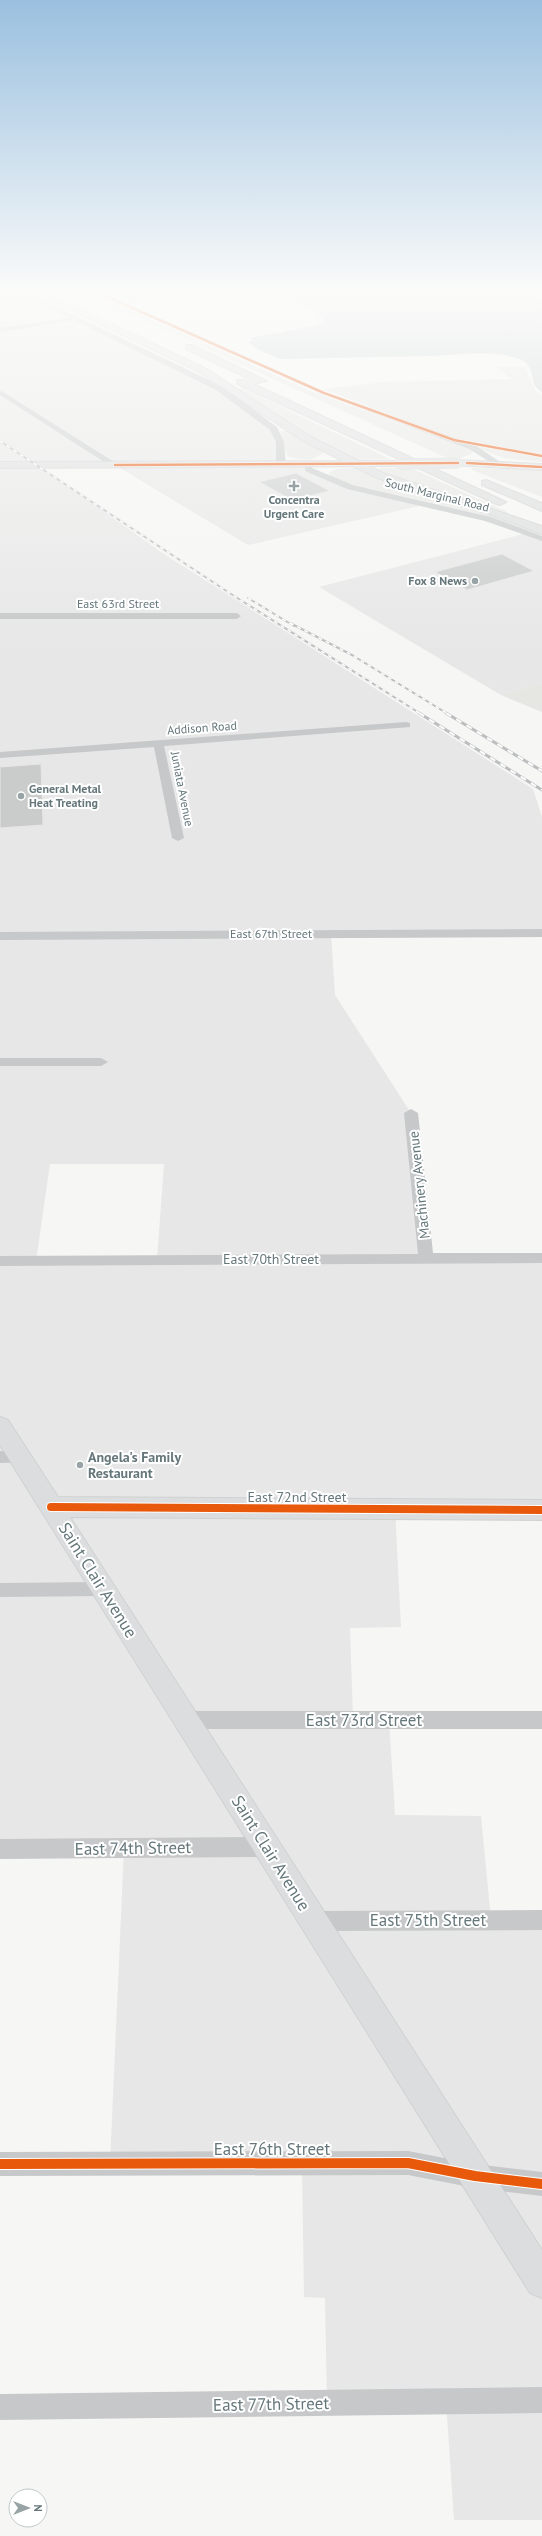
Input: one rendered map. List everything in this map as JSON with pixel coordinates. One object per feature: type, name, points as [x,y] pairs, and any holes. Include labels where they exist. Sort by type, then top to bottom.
[{"type":"main road","points":[[267,412],[288,427],[353,464],[407,486],[490,511],[542,530]]},
{"type":"main road","points":[[305,412],[542,521]]},
{"type":"main road","points":[[333,412],[538,505]]},
{"type":"main road","points":[[321,464],[321,460],[327,454],[322,447]]},
{"type":"main road","points":[[462,463],[474,457],[478,450]]},
{"type":"main road","points":[[0,465],[462,463],[542,467]]},
{"type":"main road","points":[[327,479],[324,474],[326,472],[353,464]]},
{"type":"main road","name":"Saint Clair Avenue","points":[[0,1426],[10,1457],[51,1507],[542,2281]]},
{"type":"main road","name":"East 72nd Street","points":[[51,1507],[542,1510]]},
{"type":"street","points":[[32,412],[115,465]]},
{"type":"street","points":[[254,412],[267,422],[277,433],[280,442],[281,464]]},
{"type":"street","points":[[377,412],[478,450],[499,464]]},
{"type":"street","name":"South Marginal Road","points":[[308,464],[308,470],[327,479],[350,487],[488,519],[542,539]]},
{"type":"street","name":"East 63rd Street","points":[[0,616],[237,616]]},
{"type":"street","name":"Addison Road","points":[[0,755],[406,725]]},
{"type":"street","name":"Juniata Avenue","points":[[159,744],[178,838]]},
{"type":"street","name":"East 67th Street","points":[[0,936],[542,933]]},
{"type":"street","points":[[0,1062],[101,1062]]},
{"type":"street","name":"Machinery Avenue","points":[[411,1113],[426,1258]]},
{"type":"street","name":"East 70th Street","points":[[0,1261],[542,1258]]},
{"type":"street","points":[[0,1590],[103,1589]]},
{"type":"street","name":"East 73rd Street","points":[[186,1720],[542,1720]]},
{"type":"street","name":"East 74th Street","points":[[0,1849],[267,1847]]},
{"type":"street","name":"East 75th Street","points":[[314,1921],[542,1920]]},
{"type":"street","name":"East 76th Street","points":[[0,2164],[408,2163],[475,2176],[542,2184]]},
{"type":"street","name":"East 77th Street","points":[[0,2407],[542,2400]]},
{"type":"shaded area","points":[[0,412],[250,412],[274,429],[282,464],[308,464],[309,470],[327,479],[428,504],[248,545],[115,465],[38,465],[161,552],[533,789],[542,817],[542,933],[331,934],[335,995],[411,1113],[426,1258],[542,1258],[542,1510],[395,1509],[401,1627],[350,1628],[353,1719],[389,1720],[395,1815],[481,1816],[491,1920],[542,1920],[542,2520],[454,2520],[446,2401],[327,2403],[325,2298],[304,2297],[302,2163],[110,2164],[124,1848],[0,1849]],"holes":[[[50,1164],[164,1164],[157,1260],[36,1261]]]},
{"type":"shaded area","points":[[273,412],[293,412],[390,459],[355,460],[317,442]]},
{"type":"shaded area","points":[[347,412],[369,412],[473,451],[471,454],[459,459],[447,458]]},
{"type":"shaded area","points":[[384,412],[542,412],[542,462],[504,458]]},
{"type":"shaded area","points":[[280,431],[288,431],[323,452],[316,458],[306,460],[287,456]]},
{"type":"shaded area","points":[[354,468],[404,488],[483,512],[542,533],[542,536],[476,513],[345,483],[330,476],[329,472],[337,469]]},
{"type":"shaded area","points":[[380,468],[411,468],[509,513],[507,515],[451,499],[377,471]]},
{"type":"shaded area","points":[[472,468],[542,470],[542,497],[472,470]]},
{"type":"shaded area","points":[[527,533],[542,539],[542,683],[501,695],[319,587]]},
{"type":"shaded area","points":[[542,683],[542,712],[501,695]]},
{"type":"building","name":"Concentra Urgent Care","points":[[296,473],[330,491],[292,500],[259,482]]},
{"type":"building","name":"Fox 8 News","points":[[502,554],[534,571],[467,590],[435,572]]},
{"type":"building","name":"General Metal Heat Treating","points":[[41,764],[43,825],[0,828],[0,767]]},
{"type":"railway","points":[[0,441],[231,594],[421,714]]},
{"type":"railway","points":[[248,598],[294,626]]},
{"type":"railway","points":[[290,623],[352,655],[448,714]]},
{"type":"railway","points":[[419,713],[542,790]]},
{"type":"railway","points":[[446,713],[542,771]]},
{"type":"cycle path","points":[[378,412],[454,440],[469,441],[542,456]]},
{"type":"cycle path","points":[[115,465],[458,463]]},
{"type":"cycle path","points":[[467,463],[542,467]]},
{"type":"cycle path","points":[[51,1507],[542,1510]]},
{"type":"cycle path","points":[[0,2164],[408,2163],[475,2176],[542,2184]]},
{"type":"place","name":"Concentra Urgent Care","points":[[294,486]]},
{"type":"place","name":"Fox 8 News","points":[[475,581]]},
{"type":"place","name":"General Metal Heat Treating","points":[[21,796]]},
{"type":"place","name":"Angela's Family Restaurant","points":[[80,1465]]}]
